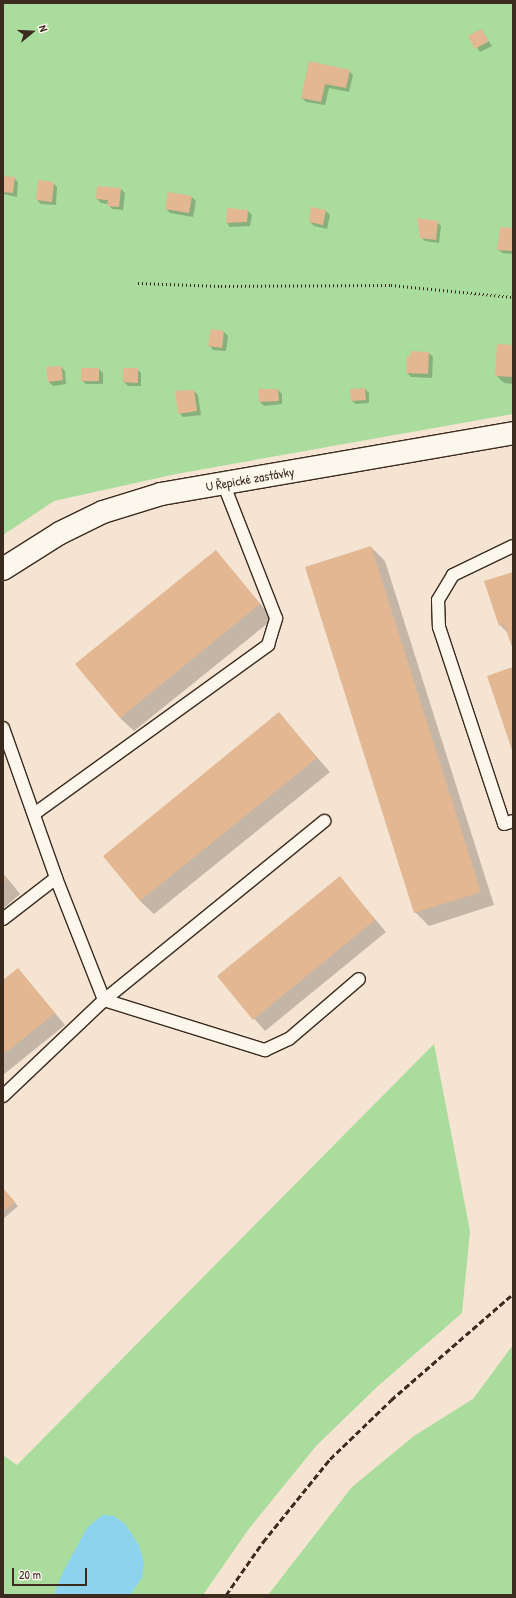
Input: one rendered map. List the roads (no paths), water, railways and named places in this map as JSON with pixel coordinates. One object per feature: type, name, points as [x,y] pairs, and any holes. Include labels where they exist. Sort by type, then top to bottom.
[{"type":"main road","name":"U Řepické zastávky","points":[[3,569],[60,533],[103,512],[161,494],[513,433]]},
{"type":"lane","points":[[34,814],[268,645],[276,618],[223,483]]},
{"type":"lane","points":[[513,546],[453,574],[438,600],[439,627],[504,824],[513,821]]},
{"type":"lane","points":[[3,728],[56,878],[104,1000]]},
{"type":"lane","points":[[3,1096],[104,1000],[324,821]]},
{"type":"lane","points":[[3,919],[56,878]]},
{"type":"lane","points":[[104,1000],[265,1050],[289,1039],[359,979]]},
{"type":"water","points":[[102,1515],[114,1516],[125,1524],[139,1545],[144,1563],[142,1578],[130,1595],[54,1595],[62,1574],[87,1528]]},
{"type":"railway","points":[[226,1595],[263,1542],[330,1459],[391,1400],[513,1294]]}]
